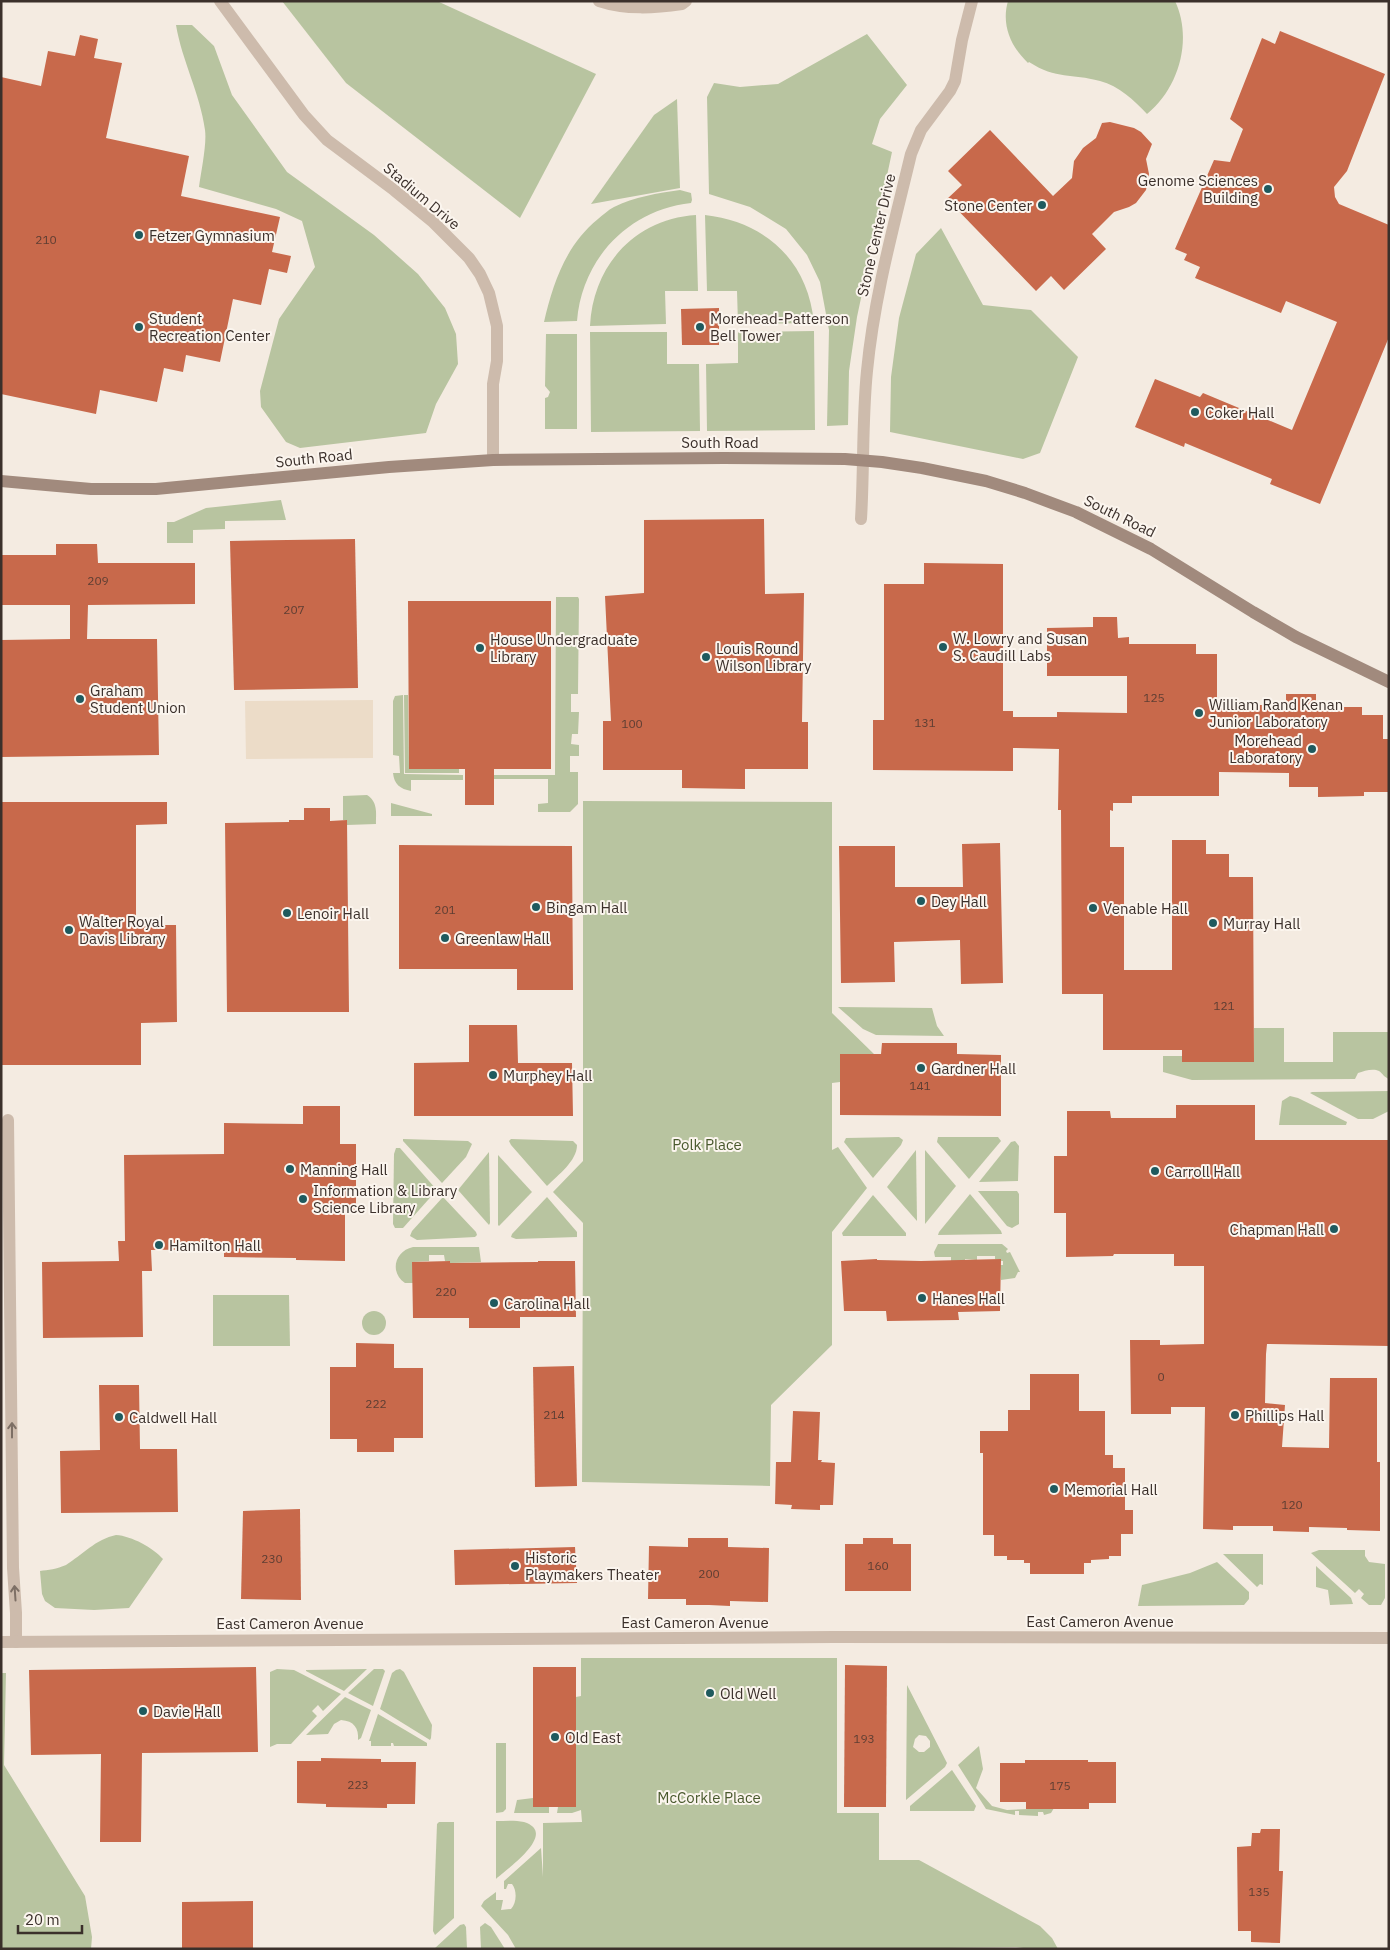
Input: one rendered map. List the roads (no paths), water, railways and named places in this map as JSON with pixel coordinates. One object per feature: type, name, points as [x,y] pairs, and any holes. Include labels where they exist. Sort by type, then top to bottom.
[{"type":"main road","name":"South Road","points":[[1,481],[91,489],[156,489],[398,466],[493,460],[723,458],[862,460],[922,468],[986,481],[1025,492],[1076,512],[1151,549],[1296,637],[1389,682]]},
{"type":"street","name":"Stadium Drive","points":[[220,1],[304,115],[327,140],[432,221],[469,258],[480,274],[489,293],[497,326],[497,361],[492,384],[493,460]]},
{"type":"street","points":[[599,1],[609,5],[652,8],[682,4],[686,1]]},
{"type":"street","name":"Stone Center Drive","points":[[861,520],[867,372],[874,317],[915,141],[955,81],[962,40],[972,1]]},
{"type":"street","points":[[8,1120],[13,1568],[16,1642]]},
{"type":"street","name":"East Cameron Avenue","points":[[1,1642],[824,1637],[1389,1638]]},
{"type":"place","name":"Genome Sciences Building","points":[[1268,189]]},
{"type":"place","name":"Stone Center","points":[[1042,205]]},
{"type":"place","name":"Fetzer Gymnasium","points":[[139,235]]},
{"type":"place","name":"Student Recreation Center","points":[[139,327]]},
{"type":"place","name":"Morehead-Patterson Bell Tower","points":[[700,327]]},
{"type":"place","name":"Coker Hall","points":[[1195,412]]},
{"type":"place","name":"W. Lowry and Susan S. Caudill Labs","points":[[943,647]]},
{"type":"place","name":"House Undergraduate Library","points":[[480,648]]},
{"type":"place","name":"Louis Round Wilson Library","points":[[706,657]]},
{"type":"place","name":"Graham Student Union","points":[[80,699]]},
{"type":"place","name":"William Rand Kenan Junior Laboratory","points":[[1199,713]]},
{"type":"place","name":"Morehead Laboratory","points":[[1312,749]]},
{"type":"place","name":"Dey Hall","points":[[921,901]]},
{"type":"place","name":"Bingam Hall","points":[[536,907]]},
{"type":"place","name":"Venable Hall","points":[[1093,908]]},
{"type":"place","name":"Lenoir Hall","points":[[287,913]]},
{"type":"place","name":"Murray Hall","points":[[1213,923]]},
{"type":"place","name":"Walter Royal Davis Library","points":[[69,930]]},
{"type":"place","name":"Greenlaw Hall","points":[[445,938]]},
{"type":"place","name":"Gardner Hall","points":[[921,1068]]},
{"type":"place","name":"Murphey Hall","points":[[493,1075]]},
{"type":"place","name":"Manning Hall","points":[[290,1169]]},
{"type":"place","name":"Carroll Hall","points":[[1155,1171]]},
{"type":"place","name":"Information & Library Science Library","points":[[303,1199]]},
{"type":"place","name":"Chapman Hall","points":[[1334,1229]]},
{"type":"place","name":"Hamilton Hall","points":[[159,1245]]},
{"type":"place","name":"Hanes Hall","points":[[922,1298]]},
{"type":"place","name":"Carolina Hall","points":[[494,1303]]},
{"type":"place","name":"Phillips Hall","points":[[1235,1415]]},
{"type":"place","name":"Caldwell Hall","points":[[119,1417]]},
{"type":"place","name":"Memorial Hall","points":[[1054,1489]]},
{"type":"place","name":"Historic Playmakers Theater","points":[[515,1566]]},
{"type":"place","name":"Old Well","points":[[710,1693]]},
{"type":"place","name":"Davie Hall","points":[[143,1711]]},
{"type":"place","name":"Old East","points":[[555,1737]]},
{"type":"park label","name":"Polk Place","points":[[707,1144]]},
{"type":"park label","name":"McCorkle Place","points":[[709,1797]]}]
